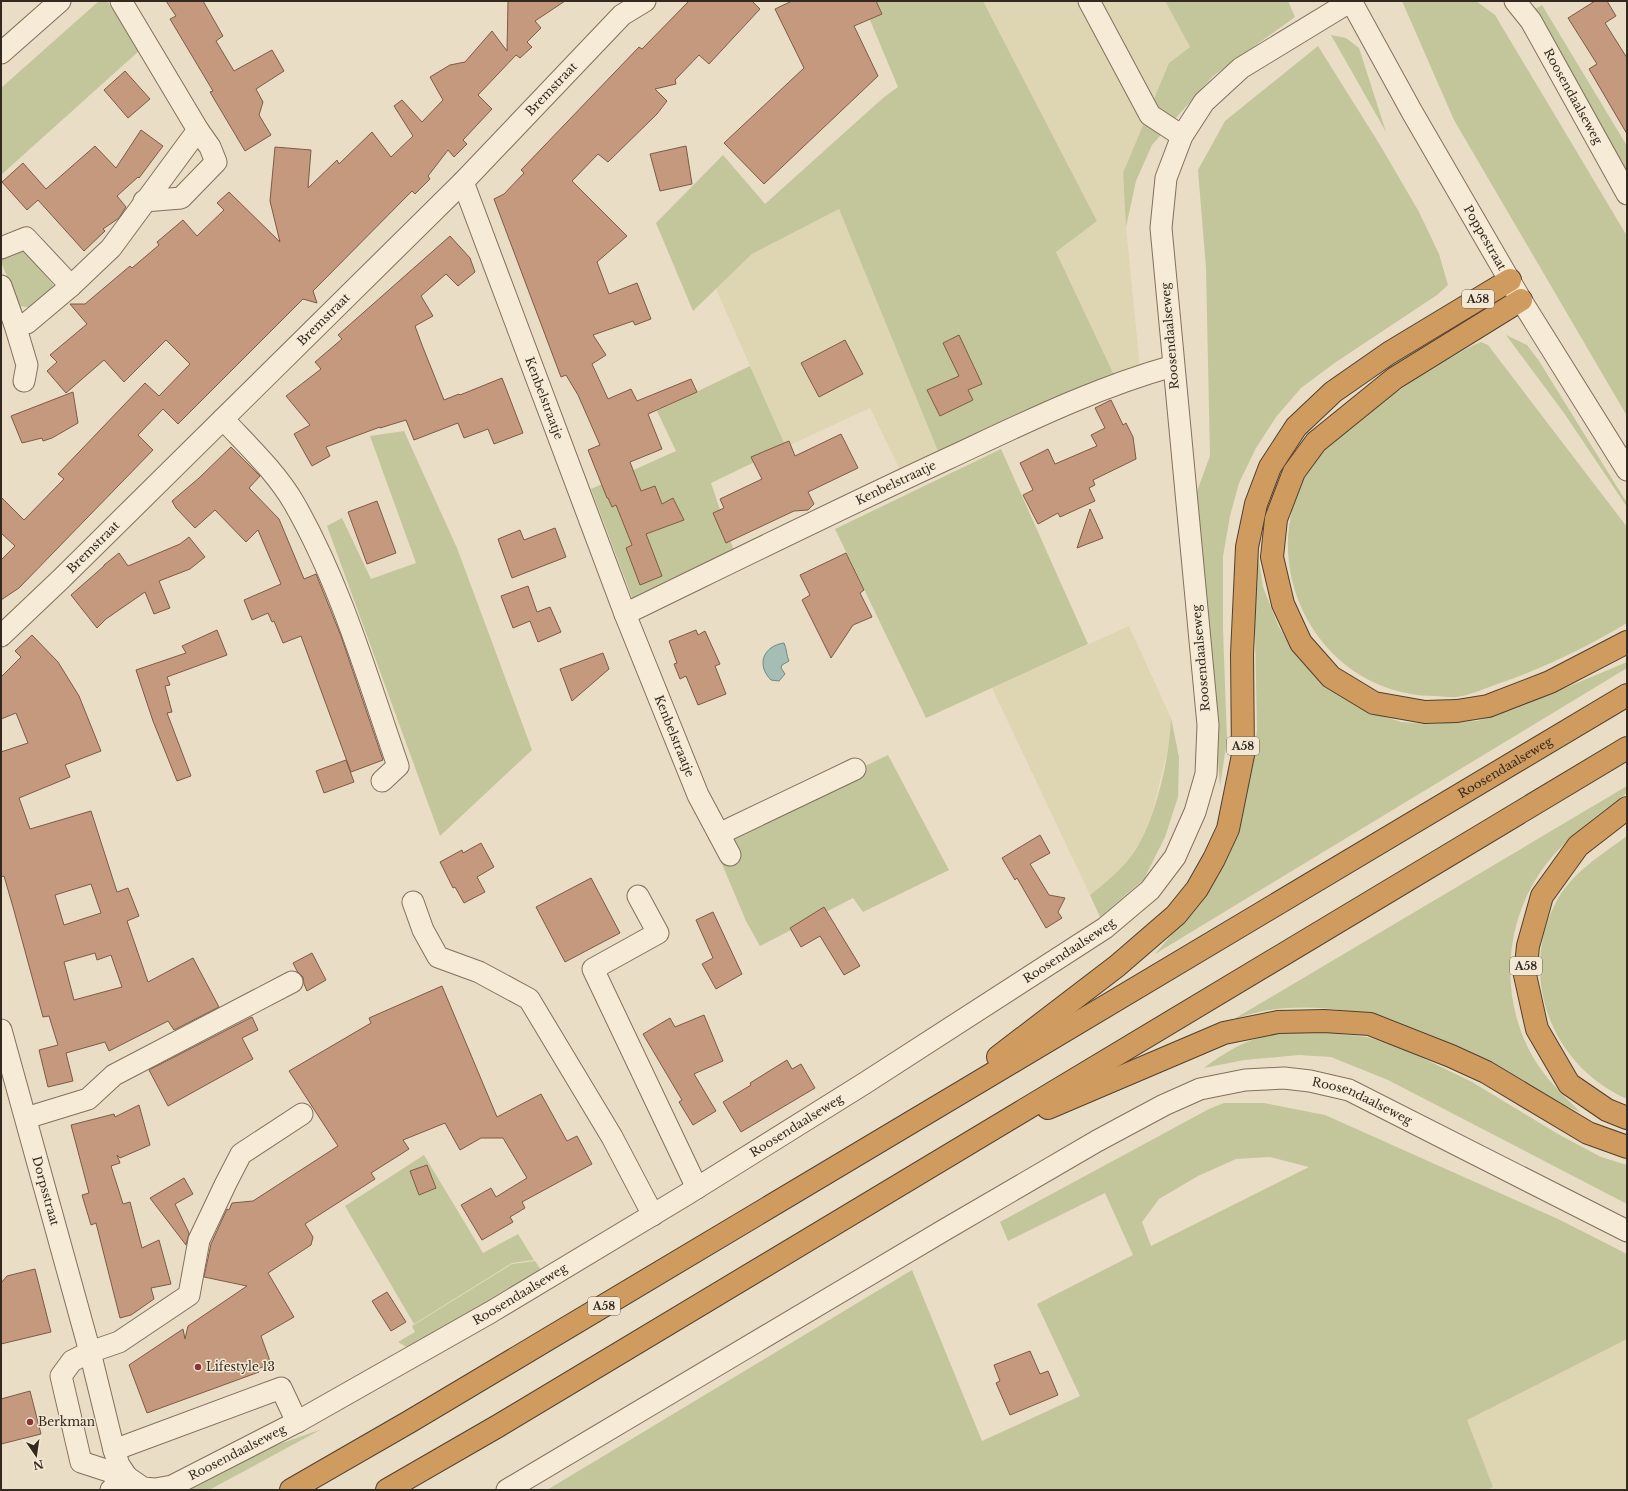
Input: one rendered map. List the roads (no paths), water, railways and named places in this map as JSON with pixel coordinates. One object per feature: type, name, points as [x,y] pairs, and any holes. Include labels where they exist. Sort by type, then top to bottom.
[{"type":"highway","name":"A58","points":[[916,1120],[1117,966],[1176,915],[1197,889],[1214,859],[1228,829],[1243,754],[1242,654],[1247,547],[1256,504],[1270,467],[1296,427],[1332,392],[1389,353],[1510,280]]},
{"type":"highway","name":"A58","points":[[1521,300],[1395,378],[1316,442],[1294,472],[1276,519],[1272,557],[1282,604],[1301,643],[1331,677],[1374,703],[1425,712],[1457,711],[1488,706],[1550,682],[1627,642]]},
{"type":"highway","name":"Roosendaalseweg","points":[[291,1490],[409,1422],[1627,695]]},
{"type":"highway","points":[[387,1490],[498,1426],[1627,748]]},
{"type":"highway","name":"A58","points":[[1627,808],[1578,846],[1542,896],[1528,946],[1525,975],[1537,1029],[1569,1084],[1607,1110],[1627,1118]]},
{"type":"highway","points":[[970,1142],[1224,1033],[1278,1022],[1324,1021],[1370,1024],[1451,1056],[1486,1072],[1588,1133],[1627,1147]]},
{"type":"street","points":[[1,53],[60,1]]},
{"type":"street","points":[[121,1],[198,130],[210,147],[216,162],[181,198],[144,201]]},
{"type":"street","name":"Bremstraat","points":[[1,636],[61,579],[463,182],[622,15],[645,1]]},
{"type":"street","points":[[1088,1],[1150,115],[1182,136]]},
{"type":"street","name":"Roosendaalseweg","points":[[119,1484],[155,1489],[172,1486],[297,1422],[491,1312],[653,1215],[865,1083],[1106,928],[1150,890],[1175,856],[1195,812],[1206,774],[1208,725],[1161,228],[1166,178],[1182,136],[1204,102],[1241,68],[1351,1]]},
{"type":"street","name":"Poppestraat","points":[[1351,1],[1412,112],[1521,300],[1627,470]]},
{"type":"street","name":"Roosendaalseweg","points":[[1515,1],[1531,21],[1627,194]]},
{"type":"street","points":[[15,325],[28,323],[71,286],[111,248],[144,201],[198,130]]},
{"type":"street","name":"Kenbelstraatje","points":[[463,182],[625,614],[698,795],[730,855]]},
{"type":"street","points":[[1,248],[26,238],[71,286]]},
{"type":"street","points":[[1,286],[27,365],[24,381]]},
{"type":"street","name":"Kenbelstraatje","points":[[625,614],[816,520],[1003,433],[1077,400],[1146,373],[1173,366]]},
{"type":"street","points":[[223,419],[267,467],[293,502],[344,609],[398,766],[382,780]]},
{"type":"street","points":[[719,834],[855,769]]},
{"type":"street","points":[[638,896],[658,933],[593,969],[697,1188]]},
{"type":"street","points":[[413,902],[423,930],[438,957],[478,972],[529,998],[612,1137],[653,1215]]},
{"type":"street","points":[[26,1118],[88,1098],[114,1075],[292,982]]},
{"type":"street","name":"Dorpsstraat","points":[[1,1030],[90,1352],[119,1465],[119,1484]]},
{"type":"street","name":"Roosendaalseweg","points":[[507,1490],[1090,1145],[1164,1105],[1200,1089],[1245,1080],[1284,1078],[1310,1081],[1349,1090],[1627,1231]]},
{"type":"street","points":[[119,1484],[82,1462],[61,1376],[72,1361],[90,1352],[119,1342],[189,1295],[199,1240],[241,1154],[302,1114]]},
{"type":"street","points":[[114,1450],[281,1388],[297,1422]]},
{"type":"water","points":[[784,643],[789,661],[782,665],[781,668],[785,674],[779,681],[771,680],[766,674],[764,668],[764,657],[771,648]]},
{"type":"place","name":"Lifestyle 13","points":[[198,1367]]},
{"type":"place","name":"Berkman","points":[[30,1422]]}]
